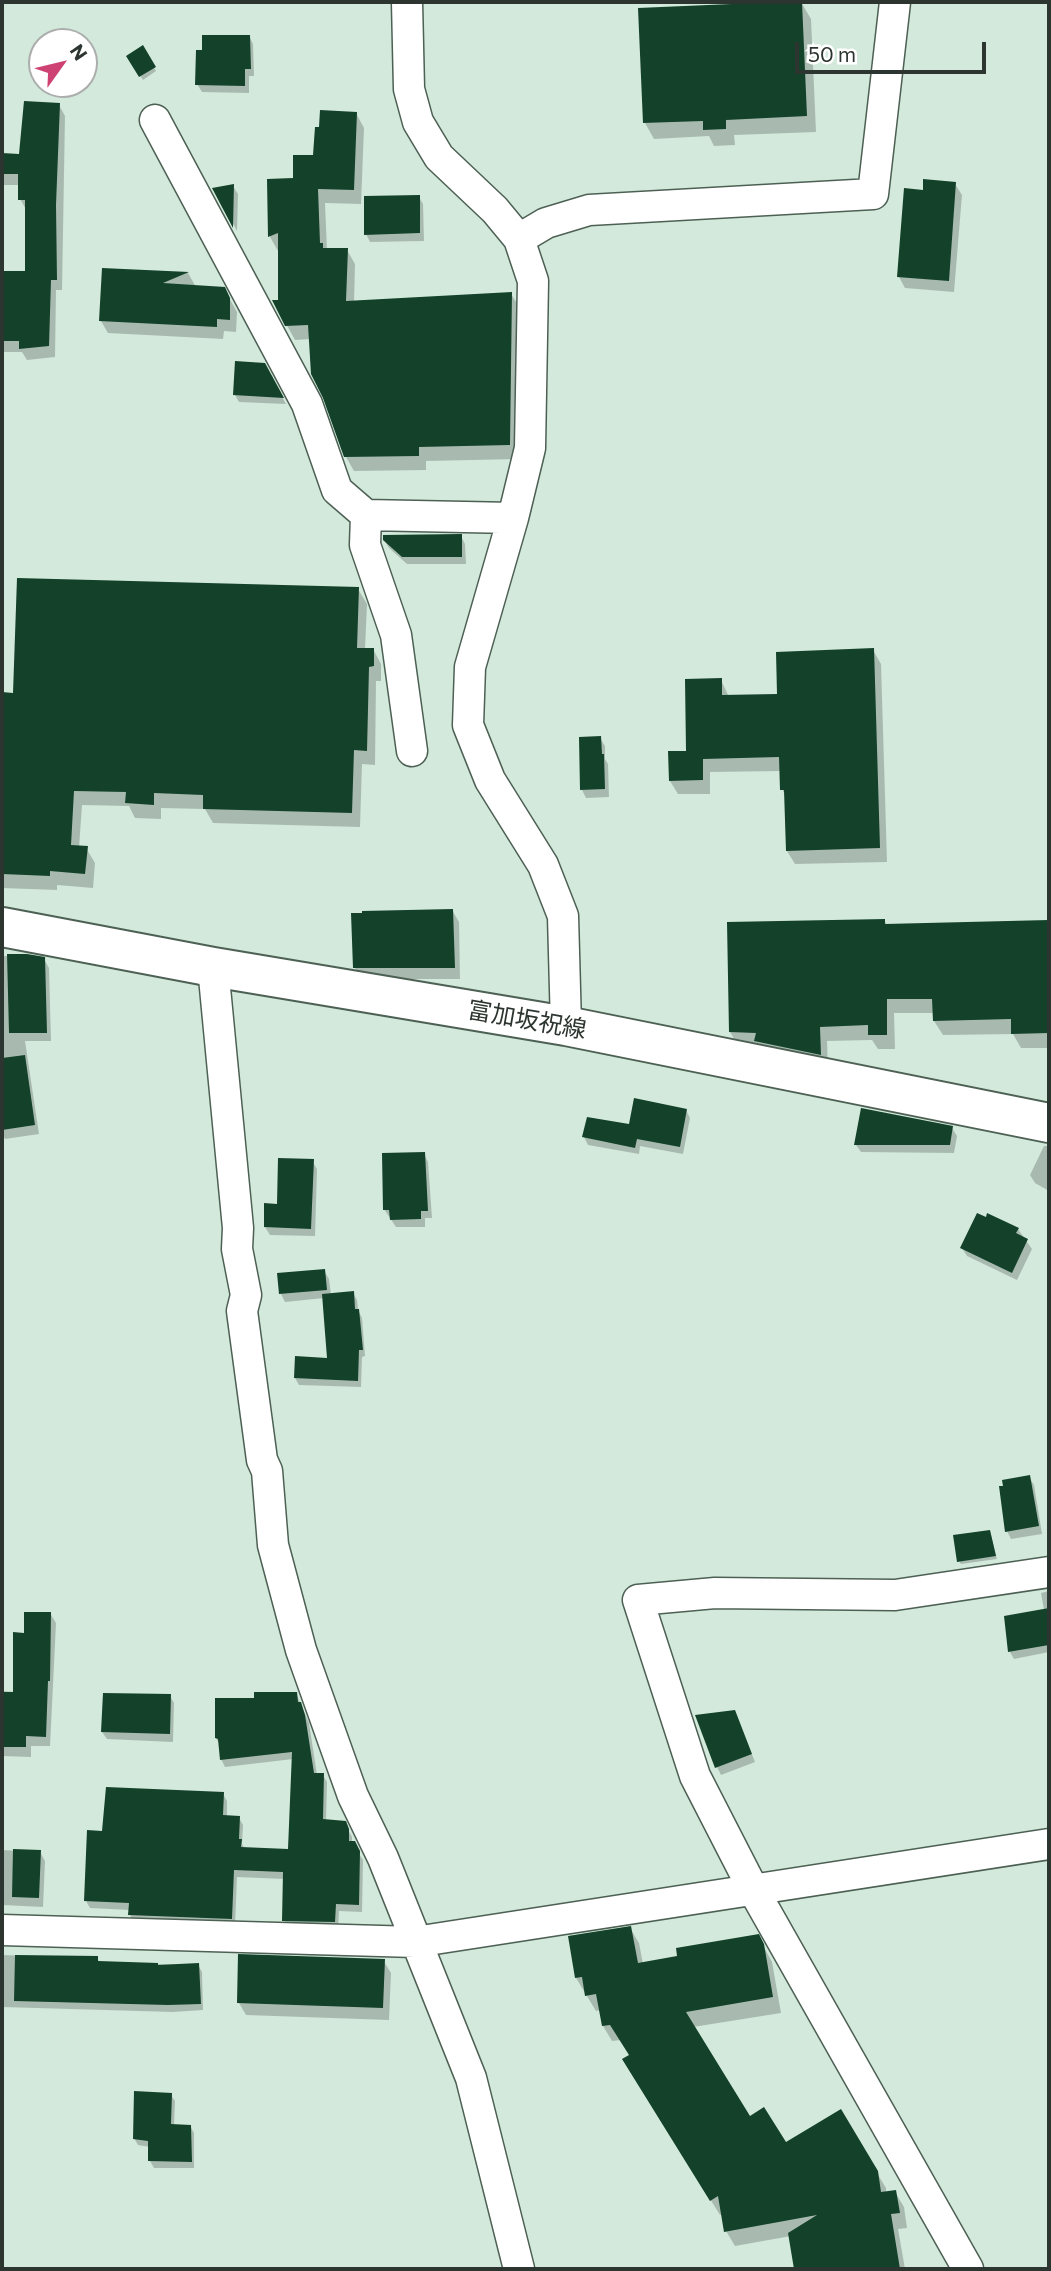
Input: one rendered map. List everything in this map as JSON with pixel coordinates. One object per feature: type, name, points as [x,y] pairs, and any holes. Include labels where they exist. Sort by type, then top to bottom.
[{"type":"main road","name":"富加坂祝線","points":[[2,927],[213,967],[566,1026],[1049,1123]]},
{"type":"street","points":[[407,2],[409,89],[418,122],[439,157],[495,210],[519,240],[533,281],[530,448],[513,518],[470,667],[468,725],[490,780],[543,865],[563,916],[566,1026]]},
{"type":"street","points":[[519,240],[546,223],[589,210],[873,194],[895,2]]},
{"type":"street","points":[[155,120],[307,404],[337,490],[366,515],[513,518]]},
{"type":"street","points":[[366,515],[365,545],[396,635],[412,751]]},
{"type":"street","points":[[213,967],[238,1228],[237,1249],[246,1295],[242,1311],[261,1460],[267,1471],[273,1545],[301,1650],[353,1796],[383,1857],[471,2078],[519,2269]]},
{"type":"street","points":[[968,2269],[754,1891],[695,1776],[638,1600],[715,1593],[895,1595],[1049,1572]]},
{"type":"street","points":[[2,1930],[415,1942],[1049,1844]]},
{"type":"building","points":[[802,2],[807,116],[726,120],[726,129],[703,130],[703,121],[643,123],[638,8]]},
{"type":"building","points":[[202,35],[250,35],[251,69],[245,69],[245,86],[195,85],[196,50],[202,50]]},
{"type":"building","points":[[143,45],[156,67],[139,77],[126,56]]},
{"type":"building","points":[[24,101],[60,103],[56,205],[57,280],[51,280],[49,346],[19,349],[19,341],[2,341],[2,271],[25,271],[25,200],[18,200],[18,174],[2,174],[2,153],[19,154]]},
{"type":"building","points":[[320,110],[357,112],[354,190],[318,189],[320,243],[323,243],[323,248],[348,248],[346,301],[512,292],[510,445],[419,447],[419,456],[344,457],[323,398],[311,374],[308,325],[285,326],[272,300],[278,300],[278,233],[268,237],[267,179],[293,178],[293,155],[313,155],[315,127],[319,127]]},
{"type":"building","points":[[923,179],[956,182],[949,281],[897,277],[904,188],[923,190]]},
{"type":"building","points":[[234,184],[233,228],[212,188]]},
{"type":"building","points":[[420,195],[420,233],[364,235],[364,196]]},
{"type":"building","points":[[102,268],[189,272],[163,283],[225,287],[230,298],[230,320],[217,319],[217,327],[99,321]]},
{"type":"building","points":[[235,361],[265,363],[284,398],[233,395]]},
{"type":"building","points":[[462,534],[462,557],[402,557],[383,540],[383,535]]},
{"type":"building","points":[[17,578],[359,587],[357,648],[374,648],[374,666],[369,667],[367,751],[354,750],[352,813],[203,809],[203,795],[154,793],[154,805],[125,803],[126,792],[74,791],[71,845],[88,846],[85,874],[50,871],[50,876],[2,874],[2,692],[13,693]]},
{"type":"building","points":[[874,648],[880,848],[786,851],[784,790],[780,790],[779,757],[703,759],[703,780],[669,781],[668,751],[686,751],[685,679],[722,678],[722,695],[777,694],[776,652]]},
{"type":"building","points":[[601,736],[605,789],[580,790],[579,737]]},
{"type":"building","points":[[453,909],[455,968],[353,968],[351,913]]},
{"type":"building","points":[[885,919],[885,924],[1049,920],[1049,1033],[1011,1034],[1011,1019],[933,1021],[932,999],[887,999],[887,1035],[868,1035],[868,1025],[820,1027],[821,1055],[754,1041],[756,1033],[729,1032],[727,922]]},
{"type":"building","points":[[7,954],[45,957],[47,1033],[9,1033]]},
{"type":"building","points":[[25,1055],[35,1125],[2,1130],[2,1058]]},
{"type":"building","points":[[634,1098],[687,1109],[680,1147],[637,1139],[635,1148],[582,1137],[587,1117],[629,1124]]},
{"type":"building","points":[[861,1108],[953,1126],[950,1145],[854,1145]]},
{"type":"building","points":[[425,1152],[428,1211],[421,1211],[421,1219],[390,1220],[389,1210],[383,1210],[382,1153]]},
{"type":"building","points":[[278,1158],[314,1159],[311,1229],[264,1227],[264,1203],[277,1204]]},
{"type":"building","points":[[977,1213],[986,1217],[987,1213],[1019,1228],[1016,1233],[1028,1239],[1012,1273],[960,1248]]},
{"type":"building","points":[[325,1269],[327,1290],[279,1294],[277,1273]]},
{"type":"building","points":[[354,1291],[355,1309],[359,1309],[363,1350],[359,1350],[358,1381],[294,1378],[295,1356],[327,1358],[322,1294]]},
{"type":"building","points":[[1030,1475],[1039,1526],[1005,1532],[999,1486],[1003,1486],[1002,1480]]},
{"type":"building","points":[[990,1530],[996,1556],[957,1562],[953,1535]]},
{"type":"building","points":[[1049,1608],[1049,1645],[1008,1652],[1004,1616]]},
{"type":"building","points":[[24,1612],[51,1612],[46,1737],[26,1736],[26,1747],[2,1747],[2,1692],[13,1692],[13,1632],[24,1633]]},
{"type":"building","points":[[254,1692],[297,1692],[298,1702],[301,1702],[305,1715],[314,1773],[324,1773],[323,1819],[346,1821],[349,1841],[355,1841],[360,1851],[359,1905],[336,1904],[335,1922],[282,1921],[283,1872],[234,1870],[232,1919],[128,1915],[129,1903],[84,1901],[87,1830],[102,1831],[106,1787],[224,1792],[223,1815],[240,1816],[241,1847],[288,1849],[292,1752],[220,1760],[218,1739],[215,1738],[215,1698],[254,1698]]},
{"type":"building","points":[[103,1693],[171,1694],[170,1734],[101,1732]]},
{"type":"building","points":[[735,1710],[752,1754],[715,1768],[695,1715]]},
{"type":"building","points":[[13,1849],[41,1850],[39,1898],[12,1897]]},
{"type":"building","points":[[631,1926],[638,1963],[677,1956],[676,1948],[759,1934],[764,1944],[773,1997],[686,2012],[750,2116],[764,2107],[786,2142],[841,2109],[878,2171],[881,2192],[896,2190],[900,2213],[891,2214],[900,2269],[794,2269],[788,2233],[817,2215],[724,2232],[718,2196],[710,2201],[622,2059],[629,2055],[610,2025],[602,2026],[596,1994],[585,1996],[582,1977],[575,1978],[568,1936]]},
{"type":"building","points":[[238,1954],[385,1959],[383,2008],[237,2003]]},
{"type":"building","points":[[15,1955],[98,1956],[98,1961],[158,1965],[199,1963],[201,2004],[14,2001]]},
{"type":"building","points":[[134,2091],[172,2093],[171,2124],[191,2125],[192,2162],[148,2161],[148,2141],[133,2139]]}]
